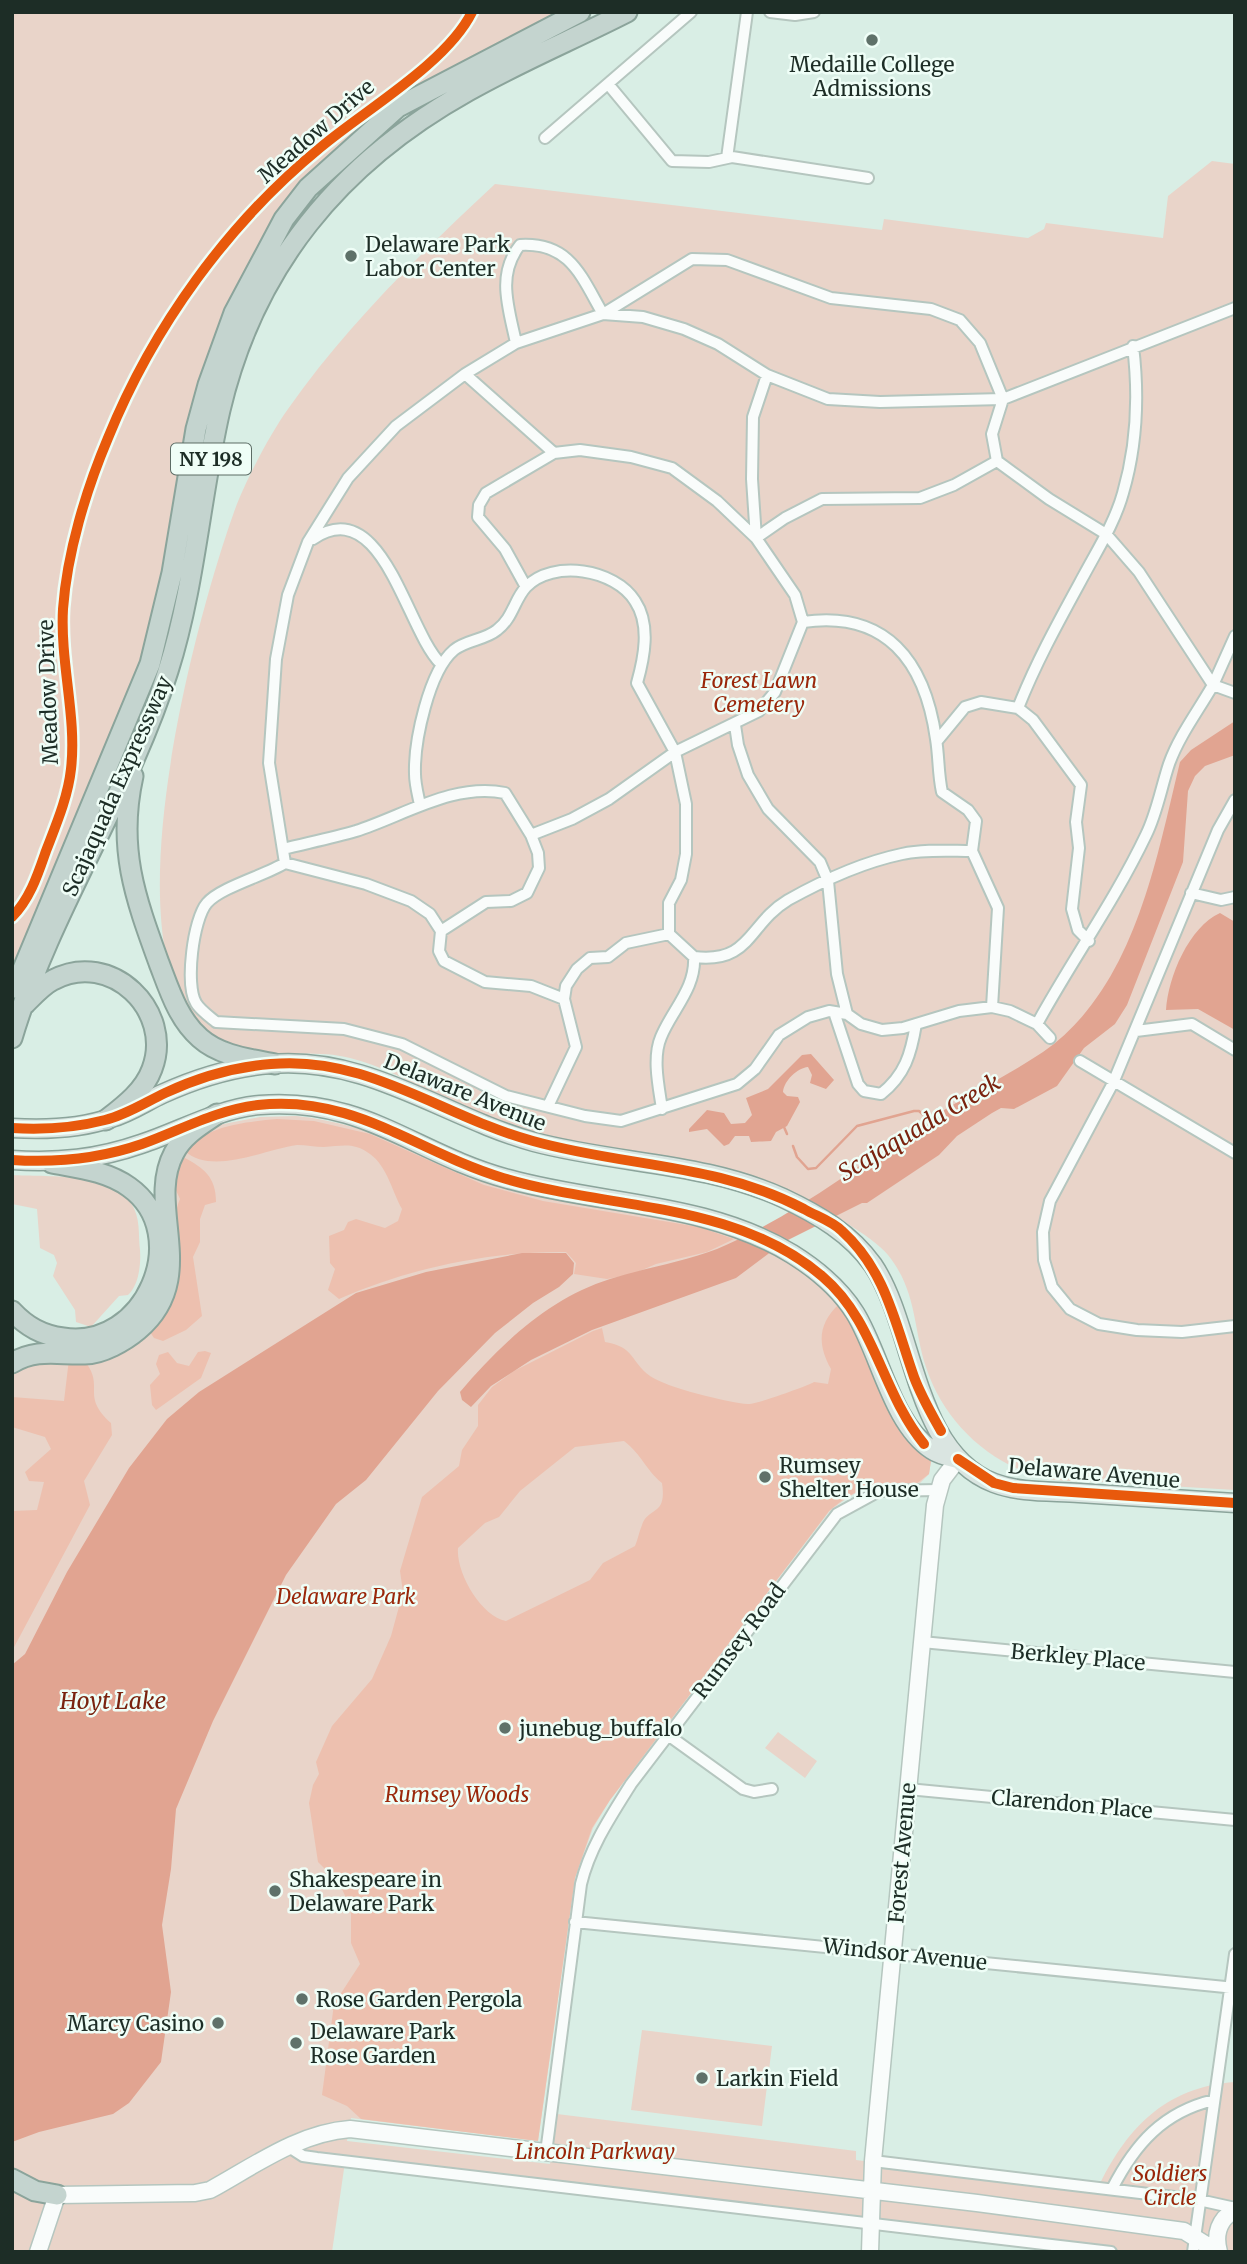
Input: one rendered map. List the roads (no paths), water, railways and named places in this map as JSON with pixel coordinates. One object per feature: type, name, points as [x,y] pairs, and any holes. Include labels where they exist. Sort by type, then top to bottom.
[{"type":"highway","name":"Scajaquada Expressway","points":[[12,1038],[17,1002],[150,664],[172,573],[196,429],[208,385],[234,313],[284,219],[308,188],[398,107],[580,12]]},
{"type":"highway","name":"Scajaquada Expressway","points":[[17,1002],[146,728],[178,636],[229,374],[266,285],[292,243],[360,167],[429,114],[470,89],[627,12]]},
{"type":"highway","points":[[146,728],[128,800],[129,861],[132,890],[167,984],[183,1019],[200,1039],[233,1055],[275,1063]]},
{"type":"highway","points":[[17,1002],[53,979],[87,971],[112,976],[134,990],[143,1001],[157,1040],[152,1071],[133,1097],[106,1120]]},
{"type":"highway","points":[[12,1363],[29,1354],[42,1352],[97,1352],[125,1339],[148,1321],[158,1306],[170,1270],[170,1234],[165,1198],[169,1165],[186,1136],[217,1114]]},
{"type":"highway","points":[[12,1311],[41,1333],[80,1340],[97,1337],[131,1319],[145,1301],[153,1282],[159,1242],[154,1220],[144,1203],[130,1188],[113,1179],[88,1169],[52,1163]]},
{"type":"highway","points":[[12,2179],[35,2191],[57,2195]]},
{"type":"main road","name":"Delaware Avenue","points":[[12,1128],[54,1129],[106,1120],[193,1080],[243,1067],[307,1063],[368,1074],[466,1118],[530,1140],[585,1153],[702,1171],[784,1199],[839,1228],[861,1250],[883,1282],[924,1401],[958,1460]]},
{"type":"main road","name":"Delaware Avenue","points":[[12,1160],[52,1163],[103,1155],[142,1144],[217,1114],[257,1105],[324,1107],[385,1126],[444,1156],[504,1178],[542,1188],[660,1209],[732,1228],[789,1253],[825,1279],[855,1312],[895,1400],[914,1431],[934,1452],[958,1460],[975,1473],[1013,1488],[1235,1503]]},
{"type":"street","name":"Meadow Drive","points":[[12,917],[26,899],[66,796],[71,770],[72,737],[63,660],[63,607],[72,558],[93,482],[130,387],[170,318],[205,268],[261,205],[320,148],[455,39],[472,12]]},
{"type":"street","points":[[545,138],[691,12]]},
{"type":"street","points":[[727,158],[747,12]]},
{"type":"street","points":[[770,12],[795,15],[814,12]]},
{"type":"street","points":[[608,84],[673,161],[709,162],[727,158],[868,178]]},
{"type":"street","points":[[516,343],[506,298],[508,260],[520,245],[541,244],[562,252],[578,272],[603,314]]},
{"type":"street","points":[[285,863],[269,763],[276,659],[288,595],[308,542],[348,478],[396,426],[465,374],[516,343],[603,314],[692,259],[727,260],[831,298],[931,309],[960,320],[980,343],[1003,399],[992,434],[998,461],[1049,499],[1106,534],[1139,572],[1213,685],[1235,693]]},
{"type":"street","points":[[603,314],[643,317],[684,328],[718,344],[767,375],[828,399],[880,402],[1003,399],[1133,346],[1234,309]]},
{"type":"street","points":[[1017,708],[1032,671],[1106,534],[1123,494],[1134,439],[1138,384],[1133,346]]},
{"type":"street","points":[[465,374],[554,453]]},
{"type":"street","points":[[756,538],[752,478],[753,417],[767,375]]},
{"type":"street","points":[[526,587],[505,549],[478,517],[479,505],[486,494],[554,453],[580,450],[631,457],[672,468],[717,501],[756,538],[795,594],[803,622],[775,692],[759,711],[675,752],[609,799],[572,819],[531,835]]},
{"type":"street","points":[[756,538],[785,518],[822,499],[920,498],[954,485],[998,461]]},
{"type":"street","points":[[308,542],[326,531],[337,529],[355,531],[368,540],[397,584],[424,644],[441,664]]},
{"type":"street","points":[[420,805],[415,775],[419,731],[441,664],[455,649],[495,632],[511,617],[526,587],[553,573],[585,570],[614,581],[635,601],[644,628],[644,654],[637,683],[675,752],[686,804],[687,854],[681,880],[669,903],[669,934],[694,957],[715,959],[732,954],[751,937],[766,915],[828,881],[904,853],[972,850]]},
{"type":"street","points":[[803,622],[830,618],[860,623],[888,638],[913,665],[922,685],[937,741],[937,768],[942,792],[968,810],[976,821],[972,850],[998,908],[992,1007]]},
{"type":"street","points":[[1037,1024],[1056,989],[1089,941],[1148,831],[1170,763],[1213,685],[1235,636]]},
{"type":"street","points":[[937,741],[965,707],[981,702],[1017,708],[1041,729],[1081,785],[1076,822],[1079,848],[1072,909],[1078,930],[1089,941]]},
{"type":"street","points":[[735,725],[738,745],[748,775],[768,809],[820,862],[828,881],[837,974],[847,1014]]},
{"type":"street","points":[[283,849],[357,830],[420,805],[487,789],[505,793],[531,835],[538,853],[539,868],[527,892],[511,901],[486,902],[441,931]]},
{"type":"street","points":[[1235,800],[1218,830],[1113,1083],[1050,1201],[1043,1232],[1044,1260],[1052,1287],[1070,1309],[1099,1324],[1137,1330],[1182,1332],[1235,1325]]},
{"type":"street","points":[[564,999],[531,986],[485,982],[444,961],[439,951],[441,931],[430,914],[411,901],[366,884],[285,863],[238,884],[207,903],[196,932],[190,967],[195,1002],[216,1022],[344,1029],[402,1044],[506,1096],[549,1104],[585,1116],[621,1121],[737,1084],[755,1069],[779,1035],[808,1017],[834,1012],[847,1014],[861,1024],[882,1030],[916,1024],[959,1011],[992,1007],[1010,1011],[1037,1024],[1050,1038]]},
{"type":"street","points":[[1191,893],[1221,900],[1235,897]]},
{"type":"street","points":[[549,1104],[576,1047],[564,999],[566,986],[577,969],[590,958],[608,957],[626,943],[669,934]]},
{"type":"street","points":[[662,1109],[657,1073],[659,1040],[695,974],[694,957]]},
{"type":"street","points":[[834,1012],[858,1084],[872,1094],[881,1094],[896,1082],[910,1057],[916,1024]]},
{"type":"street","points":[[1136,1031],[1192,1024],[1235,1050]]},
{"type":"street","points":[[1080,1061],[1235,1153]]},
{"type":"street","name":"Forest Avenue","points":[[870,2252],[873,2161],[939,1490],[958,1460]]},
{"type":"street","name":"Rumsey Road","points":[[546,2153],[575,1922],[586,1861],[631,1784],[837,1514],[879,1491],[939,1490]]},
{"type":"street","name":"Berkley Place","points":[[922,1643],[1235,1672]]},
{"type":"street","points":[[668,1735],[743,1789],[754,1793],[772,1789]]},
{"type":"street","name":"Clarendon Place","points":[[908,1789],[1235,1820]]},
{"type":"street","name":"Windsor Avenue","points":[[575,1922],[1233,1988]]},
{"type":"street","points":[[1192,2237],[1233,1988],[1235,1954]]},
{"type":"street","points":[[1112,2189],[1126,2161],[1143,2137],[1193,2105],[1214,2100]]},
{"type":"street","points":[[37,2252],[57,2195],[195,2193],[210,2190],[289,2147],[330,2131],[350,2129],[873,2191],[1192,2237],[1219,2252]]},
{"type":"street","points":[[289,2147],[303,2156],[317,2158],[1111,2252]]},
{"type":"street","points":[[873,2161],[1199,2200],[1233,2210]]},
{"type":"street","points":[[1192,2237],[1233,2210]]},
{"type":"street","points":[[1219,2252],[1218,2230],[1233,2210]]},
{"type":"water","name":"Scajaquada Creek","points":[[1235,721],[1235,755],[1205,766],[1195,776],[1188,791],[1183,862],[1127,1005],[1115,1024],[1084,1048],[1057,1086],[1014,1109],[1001,1108],[992,1113],[957,1136],[939,1155],[867,1203],[862,1203],[784,1242],[736,1278],[592,1330],[531,1360],[491,1386],[471,1407],[462,1400],[460,1392],[492,1357],[547,1310],[588,1287],[717,1249],[768,1224],[927,1120],[1043,1052],[1074,1026],[1099,994],[1120,959],[1137,920],[1150,881],[1180,762],[1191,750]]},
{"type":"water","points":[[1220,913],[1235,922],[1235,1030],[1198,1009],[1166,1010],[1171,983],[1182,954],[1199,929]]},
{"type":"water","points":[[811,1054],[834,1080],[826,1089],[810,1083],[812,1075],[808,1067],[792,1076],[783,1092],[787,1096],[798,1097],[800,1102],[787,1126],[776,1132],[771,1141],[751,1142],[749,1136],[735,1136],[724,1146],[707,1129],[689,1132],[707,1110],[724,1113],[731,1124],[745,1123],[752,1115],[746,1098],[768,1089],[802,1055]]},
{"type":"water","name":"Hoyt Lake","points":[[522,1253],[566,1253],[574,1263],[573,1274],[495,1333],[438,1391],[366,1480],[336,1504],[286,1575],[213,1721],[176,1809],[171,1869],[162,1925],[171,1992],[161,2062],[129,2103],[113,2114],[39,2132],[12,2142],[12,1665],[25,1654],[67,1572],[129,1468],[167,1419],[199,1392],[356,1293],[426,1272]]},
{"type":"waterway","name":"Scajaquada Creek","points":[[793,1146],[797,1157],[808,1169],[816,1168],[857,1126],[914,1111],[919,1111],[928,1119]]},
{"type":"waterway","points":[[784,1127],[787,1134]]},
{"type":"place","name":"Medaille College Admissions","points":[[872,40]]},
{"type":"place","name":"Delaware Park Labor Center","points":[[351,256]]},
{"type":"place","name":"Rumsey Shelter House","points":[[765,1477]]},
{"type":"place","name":"junebug_buffalo","points":[[505,1728]]},
{"type":"place","name":"Shakespeare in Delaware Park","points":[[275,1891]]},
{"type":"place","name":"Rose Garden Pergola","points":[[302,1999]]},
{"type":"place","name":"Marcy Casino","points":[[218,2023]]},
{"type":"place","name":"Delaware Park Rose Garden","points":[[296,2043]]},
{"type":"place","name":"Larkin Field","points":[[702,2078]]},
{"type":"park label","name":"Forest Lawn Cemetery","points":[[759,692]]},
{"type":"park label","name":"Delaware Park","points":[[346,1596]]},
{"type":"park label","name":"Rumsey Woods","points":[[457,1794]]},
{"type":"park label","name":"Lincoln Parkway","points":[[595,2151]]},
{"type":"park label","name":"Soldiers Circle","points":[[1170,2185]]}]
